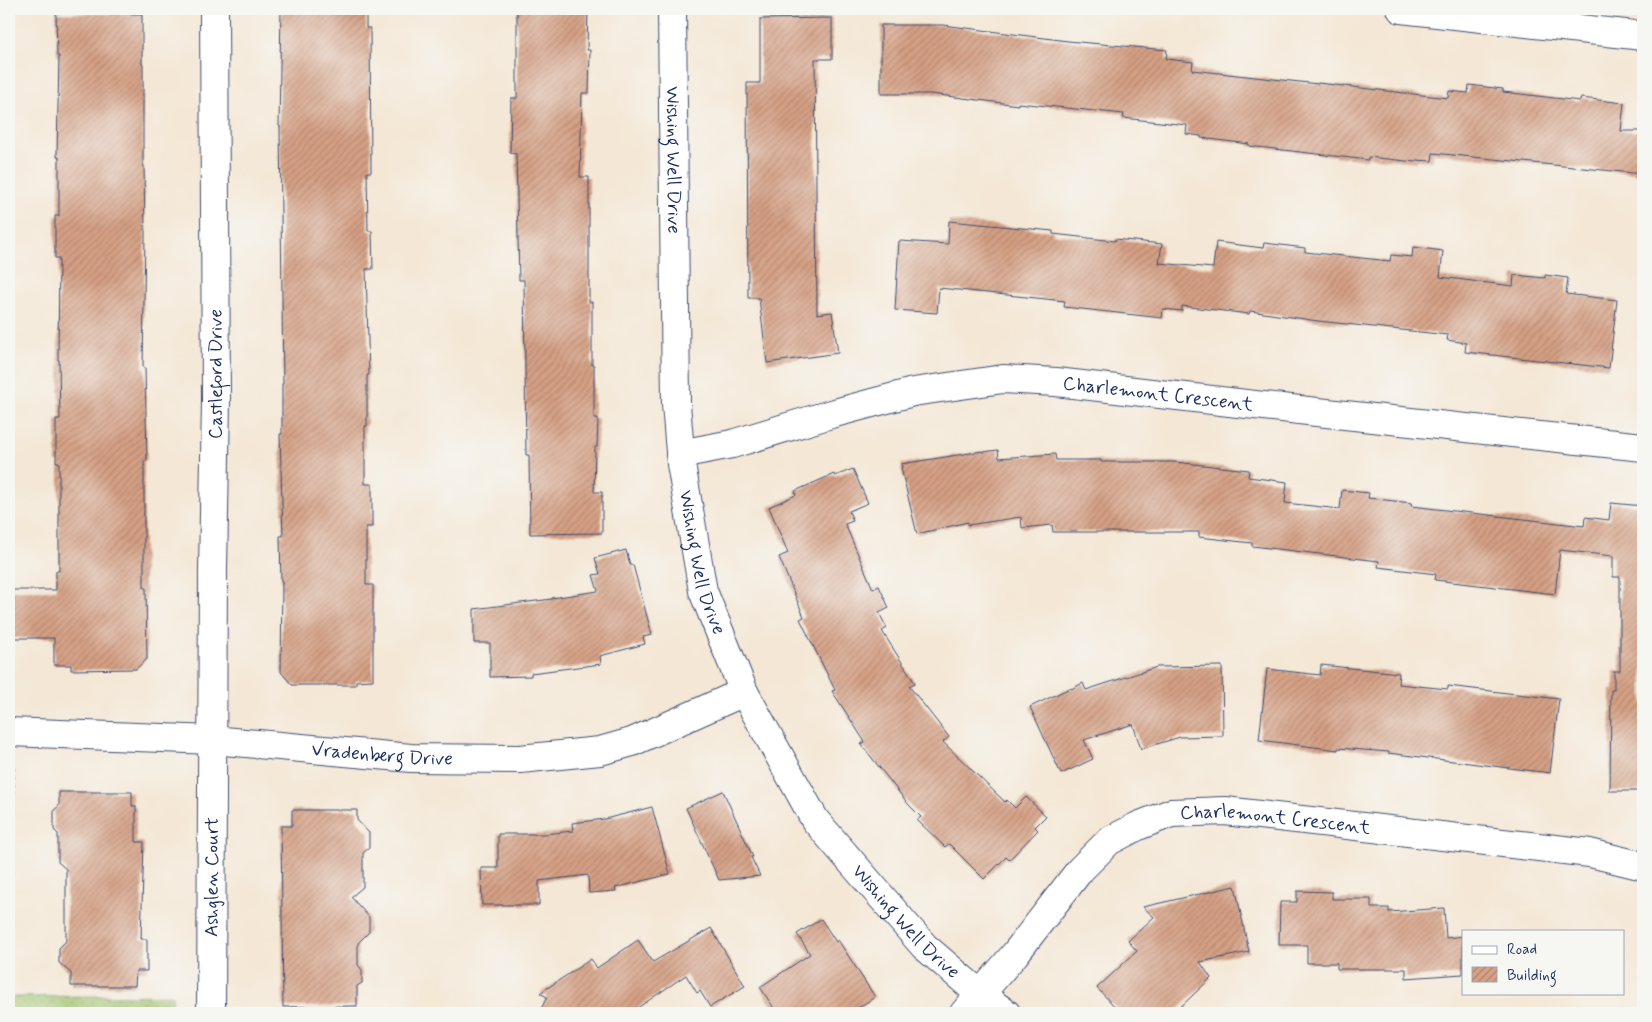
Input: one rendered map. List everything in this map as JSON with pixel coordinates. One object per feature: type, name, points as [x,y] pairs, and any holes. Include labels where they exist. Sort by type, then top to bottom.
[{"type":"street","name":"Castleford Drive","points":[[213,740],[212,570],[216,401],[214,9]]},
{"type":"street","name":"Wishing Well Drive","points":[[672,9],[676,404],[680,454],[703,591],[744,692],[815,820],[972,1004],[1006,1013]]},
{"type":"street","points":[[1401,9],[1643,36]]},
{"type":"street","name":"Charlemont Crescent","points":[[680,454],[732,444],[913,392],[1003,379],[1056,382],[1643,447]]},
{"type":"street","name":"Vradenberg Drive","points":[[11,732],[213,740],[411,758],[520,759],[600,751],[632,742],[744,692]]},
{"type":"street","name":"Ashglen Court","points":[[211,1013],[213,740]]},
{"type":"street","name":"Charlemont Crescent","points":[[972,1004],[1015,954],[1080,870],[1109,841],[1138,826],[1171,813],[1225,811],[1590,853],[1643,866]]},
{"type":"path","points":[[9,955],[13,830],[11,732]]},
{"type":"green space","points":[[172,995],[173,1013],[9,1013],[9,997]]},
{"type":"building","points":[[281,9],[366,9],[366,28],[370,28],[371,172],[367,172],[368,231],[372,231],[373,269],[366,269],[369,375],[367,375],[367,426],[365,426],[365,484],[372,484],[372,527],[366,527],[366,585],[373,585],[373,680],[356,681],[356,685],[292,685],[281,672],[282,582],[280,536],[283,536],[280,434],[282,434],[283,384],[279,126]]},
{"type":"building","points":[[517,9],[588,9],[587,50],[590,50],[589,93],[582,93],[580,177],[589,177],[589,302],[592,302],[594,418],[598,418],[594,492],[602,492],[602,533],[530,534],[529,455],[526,455],[524,280],[519,280],[516,154],[510,153],[511,98],[517,98]]},
{"type":"building","points":[[56,13],[142,14],[145,233],[143,368],[145,368],[147,461],[144,461],[144,588],[146,588],[147,659],[136,669],[71,670],[71,665],[54,665],[54,638],[9,638],[9,590],[56,590],[56,571],[59,571],[59,462],[56,462],[56,419],[60,419],[58,360],[59,258],[55,258],[55,216],[59,216],[59,157],[57,157],[59,56],[57,56]]},
{"type":"building","points":[[832,18],[832,59],[815,59],[817,314],[832,312],[838,353],[767,363],[759,298],[748,298],[747,83],[760,83],[760,19]]},
{"type":"building","points":[[881,25],[943,25],[1068,41],[1167,50],[1166,59],[1193,62],[1192,70],[1448,98],[1449,91],[1468,93],[1469,85],[1503,89],[1503,92],[1580,101],[1581,98],[1624,103],[1621,131],[1643,131],[1643,174],[1433,153],[1432,161],[1416,160],[1416,162],[1368,157],[1368,160],[1249,146],[1249,144],[1201,138],[1201,136],[1186,134],[1187,125],[1123,118],[1124,114],[1018,103],[1018,105],[931,94],[881,94]]},
{"type":"building","points":[[949,221],[1053,231],[1053,234],[1115,241],[1115,239],[1162,244],[1159,263],[1213,268],[1216,242],[1263,248],[1264,243],[1305,248],[1305,252],[1390,261],[1391,255],[1412,257],[1413,247],[1443,251],[1440,277],[1513,286],[1514,275],[1545,278],[1545,275],[1568,278],[1566,294],[1617,300],[1609,368],[1465,352],[1466,343],[1447,340],[1448,335],[1318,321],[1250,311],[1249,314],[1182,306],[1182,311],[1163,309],[1162,318],[1064,307],[1065,301],[939,288],[937,313],[895,310],[899,241],[948,244]]},
{"type":"building","points":[[998,450],[999,458],[1055,454],[1056,460],[1175,462],[1249,470],[1248,477],[1287,482],[1285,503],[1340,509],[1342,490],[1369,493],[1368,498],[1412,503],[1411,506],[1584,526],[1585,517],[1609,520],[1611,503],[1643,506],[1643,791],[1610,791],[1611,690],[1614,690],[1614,671],[1620,671],[1620,577],[1613,577],[1613,556],[1560,550],[1555,594],[1435,580],[1436,574],[1378,567],[1379,561],[1252,546],[1252,543],[1199,537],[1199,532],[1053,532],[1052,525],[1022,528],[1021,517],[968,525],[968,522],[917,534],[901,464]]},
{"type":"building","points":[[853,469],[868,503],[849,511],[853,521],[845,524],[873,589],[879,586],[889,608],[879,613],[887,628],[882,631],[915,683],[909,686],[949,737],[943,742],[1005,802],[1007,800],[1015,808],[1026,797],[1046,816],[1035,827],[1038,830],[1009,860],[1006,857],[984,879],[949,844],[945,847],[917,820],[921,817],[909,805],[861,744],[865,742],[832,691],[835,690],[800,619],[804,617],[779,557],[788,553],[769,507],[796,495],[795,491],[834,474],[835,476]]},
{"type":"building","points":[[626,550],[630,565],[633,565],[652,635],[643,637],[645,644],[600,656],[601,664],[531,673],[531,676],[490,677],[490,643],[474,643],[474,609],[598,591],[593,575],[600,574],[595,558]]},
{"type":"building","points":[[1321,665],[1399,673],[1398,684],[1448,689],[1448,686],[1559,699],[1550,773],[1389,752],[1338,748],[1338,750],[1259,740],[1267,669],[1320,675]]},
{"type":"building","points":[[1222,666],[1223,736],[1180,737],[1141,749],[1133,724],[1084,740],[1093,759],[1061,774],[1030,707],[1083,683],[1086,690],[1157,667]]},
{"type":"building","points":[[723,791],[760,876],[719,880],[686,808]]},
{"type":"building","points":[[59,792],[132,792],[132,806],[136,806],[136,842],[144,842],[141,939],[147,939],[147,971],[136,971],[135,986],[71,986],[71,973],[59,963],[59,948],[66,941],[66,869],[58,862],[58,834],[54,830],[54,810],[59,806]]},
{"type":"building","points":[[652,807],[670,874],[615,888],[616,891],[589,893],[588,875],[539,881],[539,905],[482,905],[481,868],[498,868],[498,834],[544,834],[573,831],[572,823],[605,819]]},
{"type":"building","points":[[292,810],[357,810],[357,820],[369,833],[369,848],[363,853],[363,887],[351,897],[369,917],[369,932],[358,943],[358,965],[362,970],[362,983],[357,986],[357,1006],[283,1007],[281,826],[292,826]]},
{"type":"building","points":[[1235,886],[1249,952],[1200,962],[1211,978],[1174,1013],[1121,1013],[1097,988],[1137,951],[1128,941],[1154,917],[1143,907]]},
{"type":"building","points":[[1297,891],[1332,892],[1332,899],[1371,899],[1371,908],[1389,908],[1389,912],[1444,908],[1446,938],[1462,936],[1462,974],[1406,978],[1406,969],[1337,969],[1337,963],[1307,963],[1307,945],[1279,945],[1280,902],[1297,902]]},
{"type":"building","points":[[821,919],[836,942],[838,940],[875,997],[850,1013],[777,1013],[760,987],[810,954],[797,934]]},
{"type":"building","points":[[711,928],[745,986],[710,1007],[700,991],[697,993],[686,975],[630,1013],[539,1013],[547,997],[540,993],[591,959],[597,968],[638,940],[653,962]]}]
